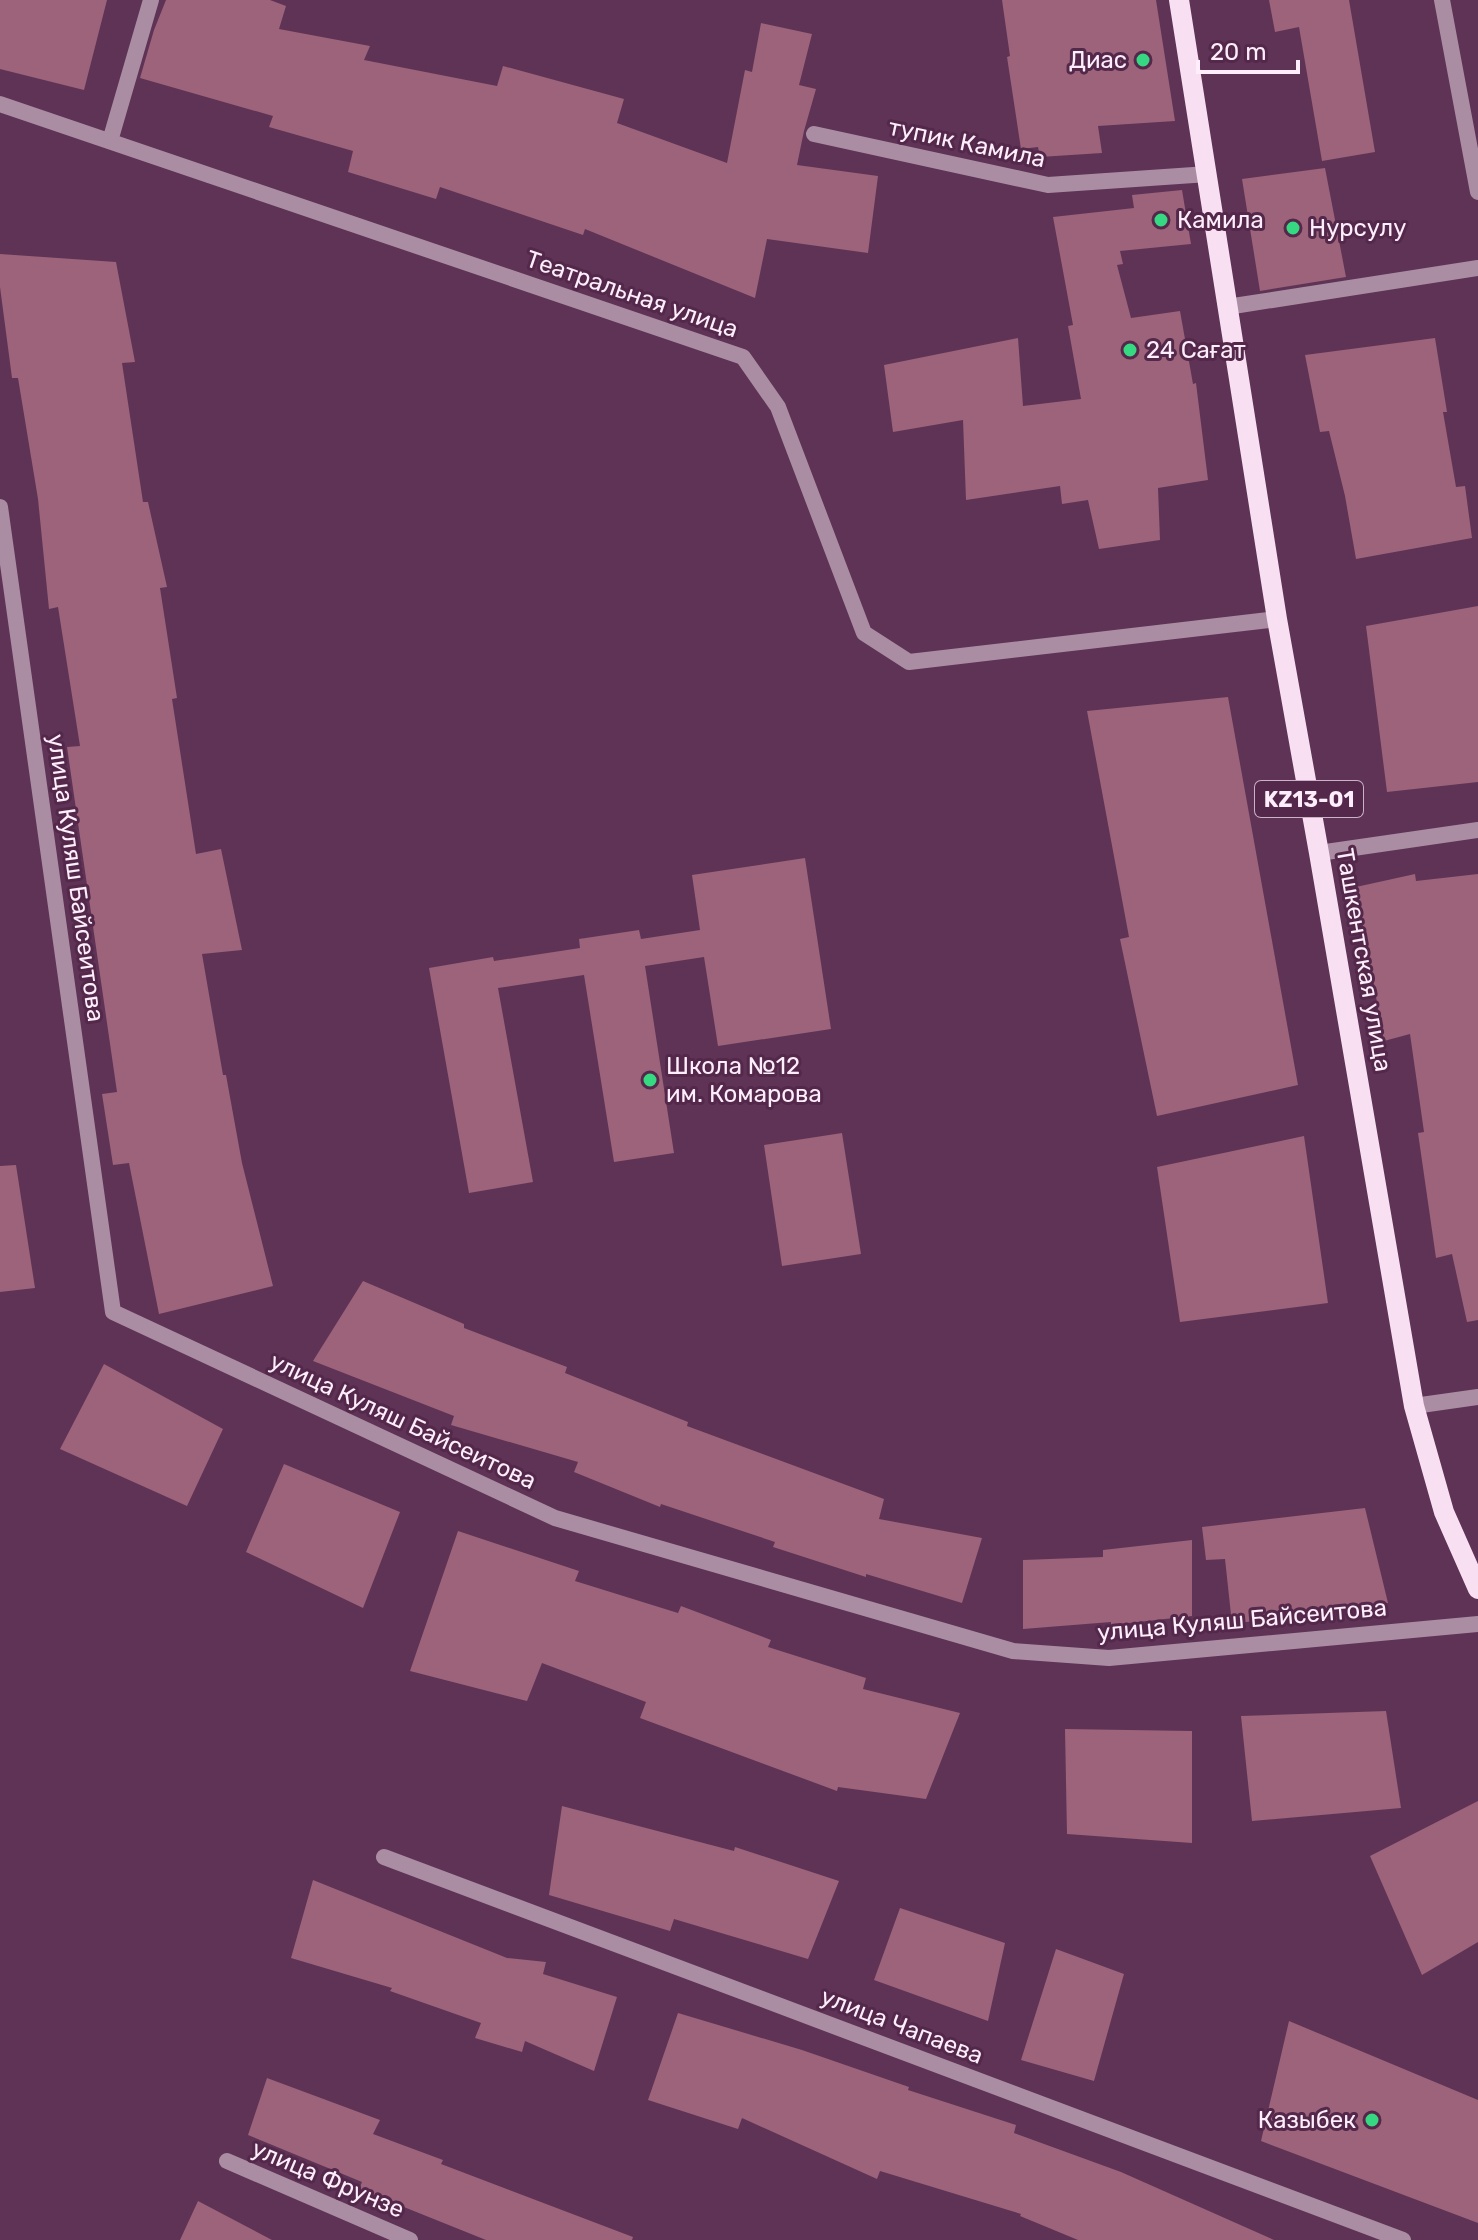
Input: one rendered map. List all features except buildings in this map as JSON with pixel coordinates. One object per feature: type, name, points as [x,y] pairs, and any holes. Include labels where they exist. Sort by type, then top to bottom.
[{"type":"main road","name":"Ташкентская улица","points":[[1179,0],[1277,619],[1414,1406],[1444,1512],[1478,1589]]},
{"type":"street","points":[[110,141],[151,0]]},
{"type":"street","points":[[1442,0],[1478,192]]},
{"type":"street","name":"Театральная улица","points":[[0,104],[743,357],[778,407],[864,633],[909,662],[1277,619]]},
{"type":"street","name":"тупик Камила","points":[[814,134],[1048,185],[1208,174]]},
{"type":"street","points":[[1227,307],[1478,268]]},
{"type":"street","name":"улица Куляш Байсеитова","points":[[0,507],[113,1312],[555,1518],[1013,1651],[1109,1658],[1478,1624]]},
{"type":"street","points":[[1319,853],[1478,830]]},
{"type":"street","points":[[1414,1406],[1478,1397]]},
{"type":"street","name":"улица Чапаева","points":[[384,1857],[1403,2240]]},
{"type":"street","name":"улица Фрунзе","points":[[227,2161],[410,2240]]},
{"type":"place","name":"Диас","points":[[1143,60]]},
{"type":"place","name":"Камила","points":[[1161,220]]},
{"type":"place","name":"Нурсулу","points":[[1293,228]]},
{"type":"place","name":"24 Сағат","points":[[1130,350]]},
{"type":"place","name":"Школа №12 им. Комарова","points":[[650,1080]]},
{"type":"place","name":"Казыбек","points":[[1372,2120]]}]
